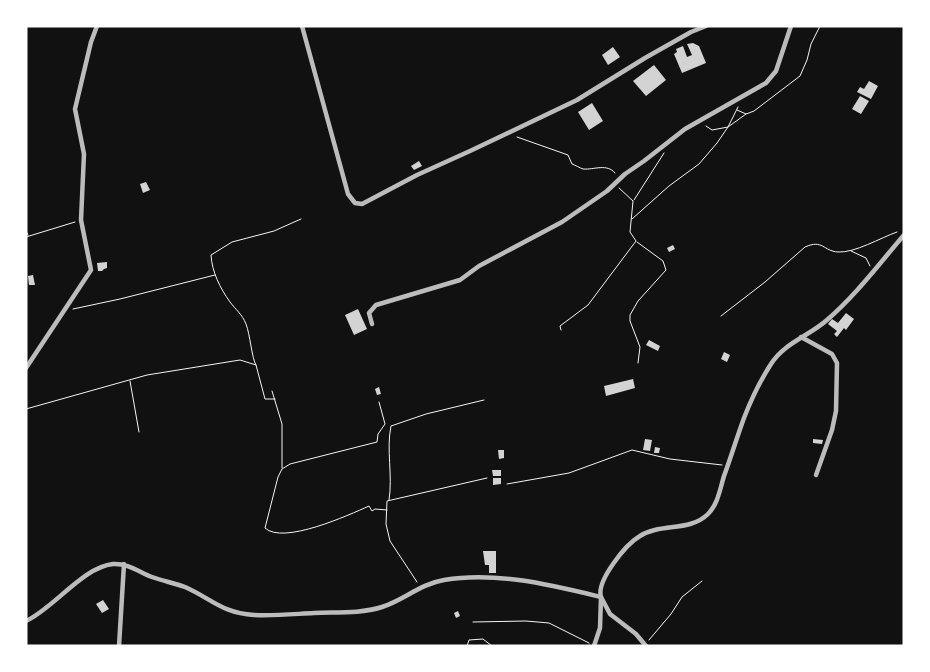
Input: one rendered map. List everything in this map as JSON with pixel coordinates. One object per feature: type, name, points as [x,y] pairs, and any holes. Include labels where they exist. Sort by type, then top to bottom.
[{"type":"street","points":[[26,368],[91,270],[81,222],[84,154],[75,110],[91,42],[97,26]]},
{"type":"street","points":[[302,26],[348,194],[355,203],[362,204],[417,175],[577,100],[645,58],[691,32],[706,26]]},
{"type":"street","points":[[372,324],[368,313],[376,305],[460,280],[478,266],[562,222],[607,191],[684,129],[766,83],[775,74],[791,26]]},
{"type":"street","points":[[594,645],[600,628],[599,593],[606,574],[612,565],[640,536],[656,530],[687,525],[707,515],[718,498],[751,400],[772,362],[781,351],[827,321],[855,293],[904,235]]},
{"type":"street","points":[[801,338],[832,354],[837,363],[836,411],[832,430],[816,475]]},
{"type":"street","points":[[26,621],[89,572],[111,564],[124,564],[152,577],[184,587],[229,612],[254,615],[298,615],[373,609],[392,603],[420,587],[434,582],[454,578],[491,578],[558,587],[600,598],[610,614],[636,634],[645,645]]},
{"type":"street","points":[[119,646],[124,564]]},
{"type":"path","points":[[699,121],[712,130],[728,127],[746,114],[765,104],[800,76],[811,44],[820,26]]},
{"type":"path","points":[[632,219],[669,186],[699,164],[728,127],[741,97]]},
{"type":"path","points":[[737,110],[746,114]]},
{"type":"path","points":[[510,132],[519,139],[568,155],[572,164],[583,169],[598,167],[612,169],[617,175],[617,187],[633,201]]},
{"type":"path","points":[[638,363],[640,347],[630,321],[630,315],[638,301],[666,270],[662,261],[636,241],[630,232],[633,201],[667,149]]},
{"type":"path","points":[[275,399],[265,399],[246,324],[215,275],[212,268],[211,255],[232,242],[261,235],[301,219]]},
{"type":"path","points":[[26,231],[27,237],[67,224],[81,222]]},
{"type":"path","points":[[721,316],[765,282],[805,247],[813,243],[820,244],[837,252],[851,250],[896,232],[904,235]]},
{"type":"path","points":[[561,330],[560,326],[588,305],[636,241]]},
{"type":"path","points":[[851,250],[866,258],[870,263],[871,274]]},
{"type":"path","points":[[65,310],[120,300],[215,275]]},
{"type":"path","points":[[26,409],[147,376],[240,360],[256,365]]},
{"type":"path","points":[[130,381],[139,432]]},
{"type":"path","points":[[272,391],[282,424],[282,469],[275,487],[265,528],[272,533],[299,532],[369,506],[372,511],[375,509],[387,510]]},
{"type":"path","points":[[420,587],[390,541],[386,524],[391,488],[390,426],[426,414],[484,400]]},
{"type":"path","points":[[282,469],[290,464],[377,442],[378,434],[385,424],[379,402]]},
{"type":"path","points":[[507,484],[570,473],[632,450],[670,459],[728,467]]},
{"type":"path","points":[[389,500],[488,478]]},
{"type":"path","points":[[645,645],[672,614],[682,597],[702,581]]},
{"type":"path","points":[[473,622],[526,621],[549,623],[594,645]]},
{"type":"path","points":[[467,646],[469,640],[483,639],[492,646]]},
{"type":"building","points":[[693,43],[699,46],[706,63],[682,73],[674,54],[677,52],[676,49],[683,46],[687,57],[692,55],[687,44]]},
{"type":"building","points":[[613,47],[620,57],[608,65],[602,55]]},
{"type":"building","points":[[654,65],[666,80],[646,96],[633,81]]},
{"type":"building","points":[[869,81],[878,86],[871,99],[857,92],[860,87],[864,89]]},
{"type":"building","points":[[860,96],[869,101],[861,114],[852,109]]},
{"type":"building","points":[[592,103],[603,121],[589,130],[578,112]]},
{"type":"building","points":[[419,161],[422,166],[414,170],[411,166]]},
{"type":"building","points":[[146,182],[150,190],[143,193],[140,184]]},
{"type":"building","points":[[673,245],[675,249],[669,252],[667,248]]},
{"type":"building","points":[[107,262],[107,268],[98,271],[97,263]]},
{"type":"building","points":[[33,275],[35,285],[29,285],[28,276]]},
{"type":"building","points":[[358,309],[367,329],[354,335],[345,315]]},
{"type":"building","points":[[846,313],[854,319],[846,330],[844,328],[837,337],[834,334],[837,331],[828,324],[832,319],[838,323]]},
{"type":"building","points":[[649,340],[660,346],[658,351],[646,345]]},
{"type":"building","points":[[724,352],[730,355],[727,362],[721,359]]},
{"type":"building","points":[[633,379],[635,388],[606,396],[604,386]]},
{"type":"building","points":[[379,387],[381,394],[377,395],[375,389]]},
{"type":"building","points":[[645,439],[652,440],[650,451],[643,450]]},
{"type":"building","points":[[813,439],[823,440],[822,444],[813,443]]},
{"type":"building","points":[[655,447],[660,448],[659,453],[654,453]]},
{"type":"building","points":[[498,450],[504,450],[504,458],[499,459]]},
{"type":"building","points":[[492,470],[501,470],[501,476],[493,476]]},
{"type":"building","points":[[493,478],[501,478],[501,484],[493,485]]},
{"type":"building","points":[[483,551],[496,551],[496,573],[489,573],[489,565],[485,565]]},
{"type":"building","points":[[103,600],[109,609],[102,613],[96,604]]},
{"type":"building","points":[[458,611],[460,616],[456,618],[454,613]]}]
